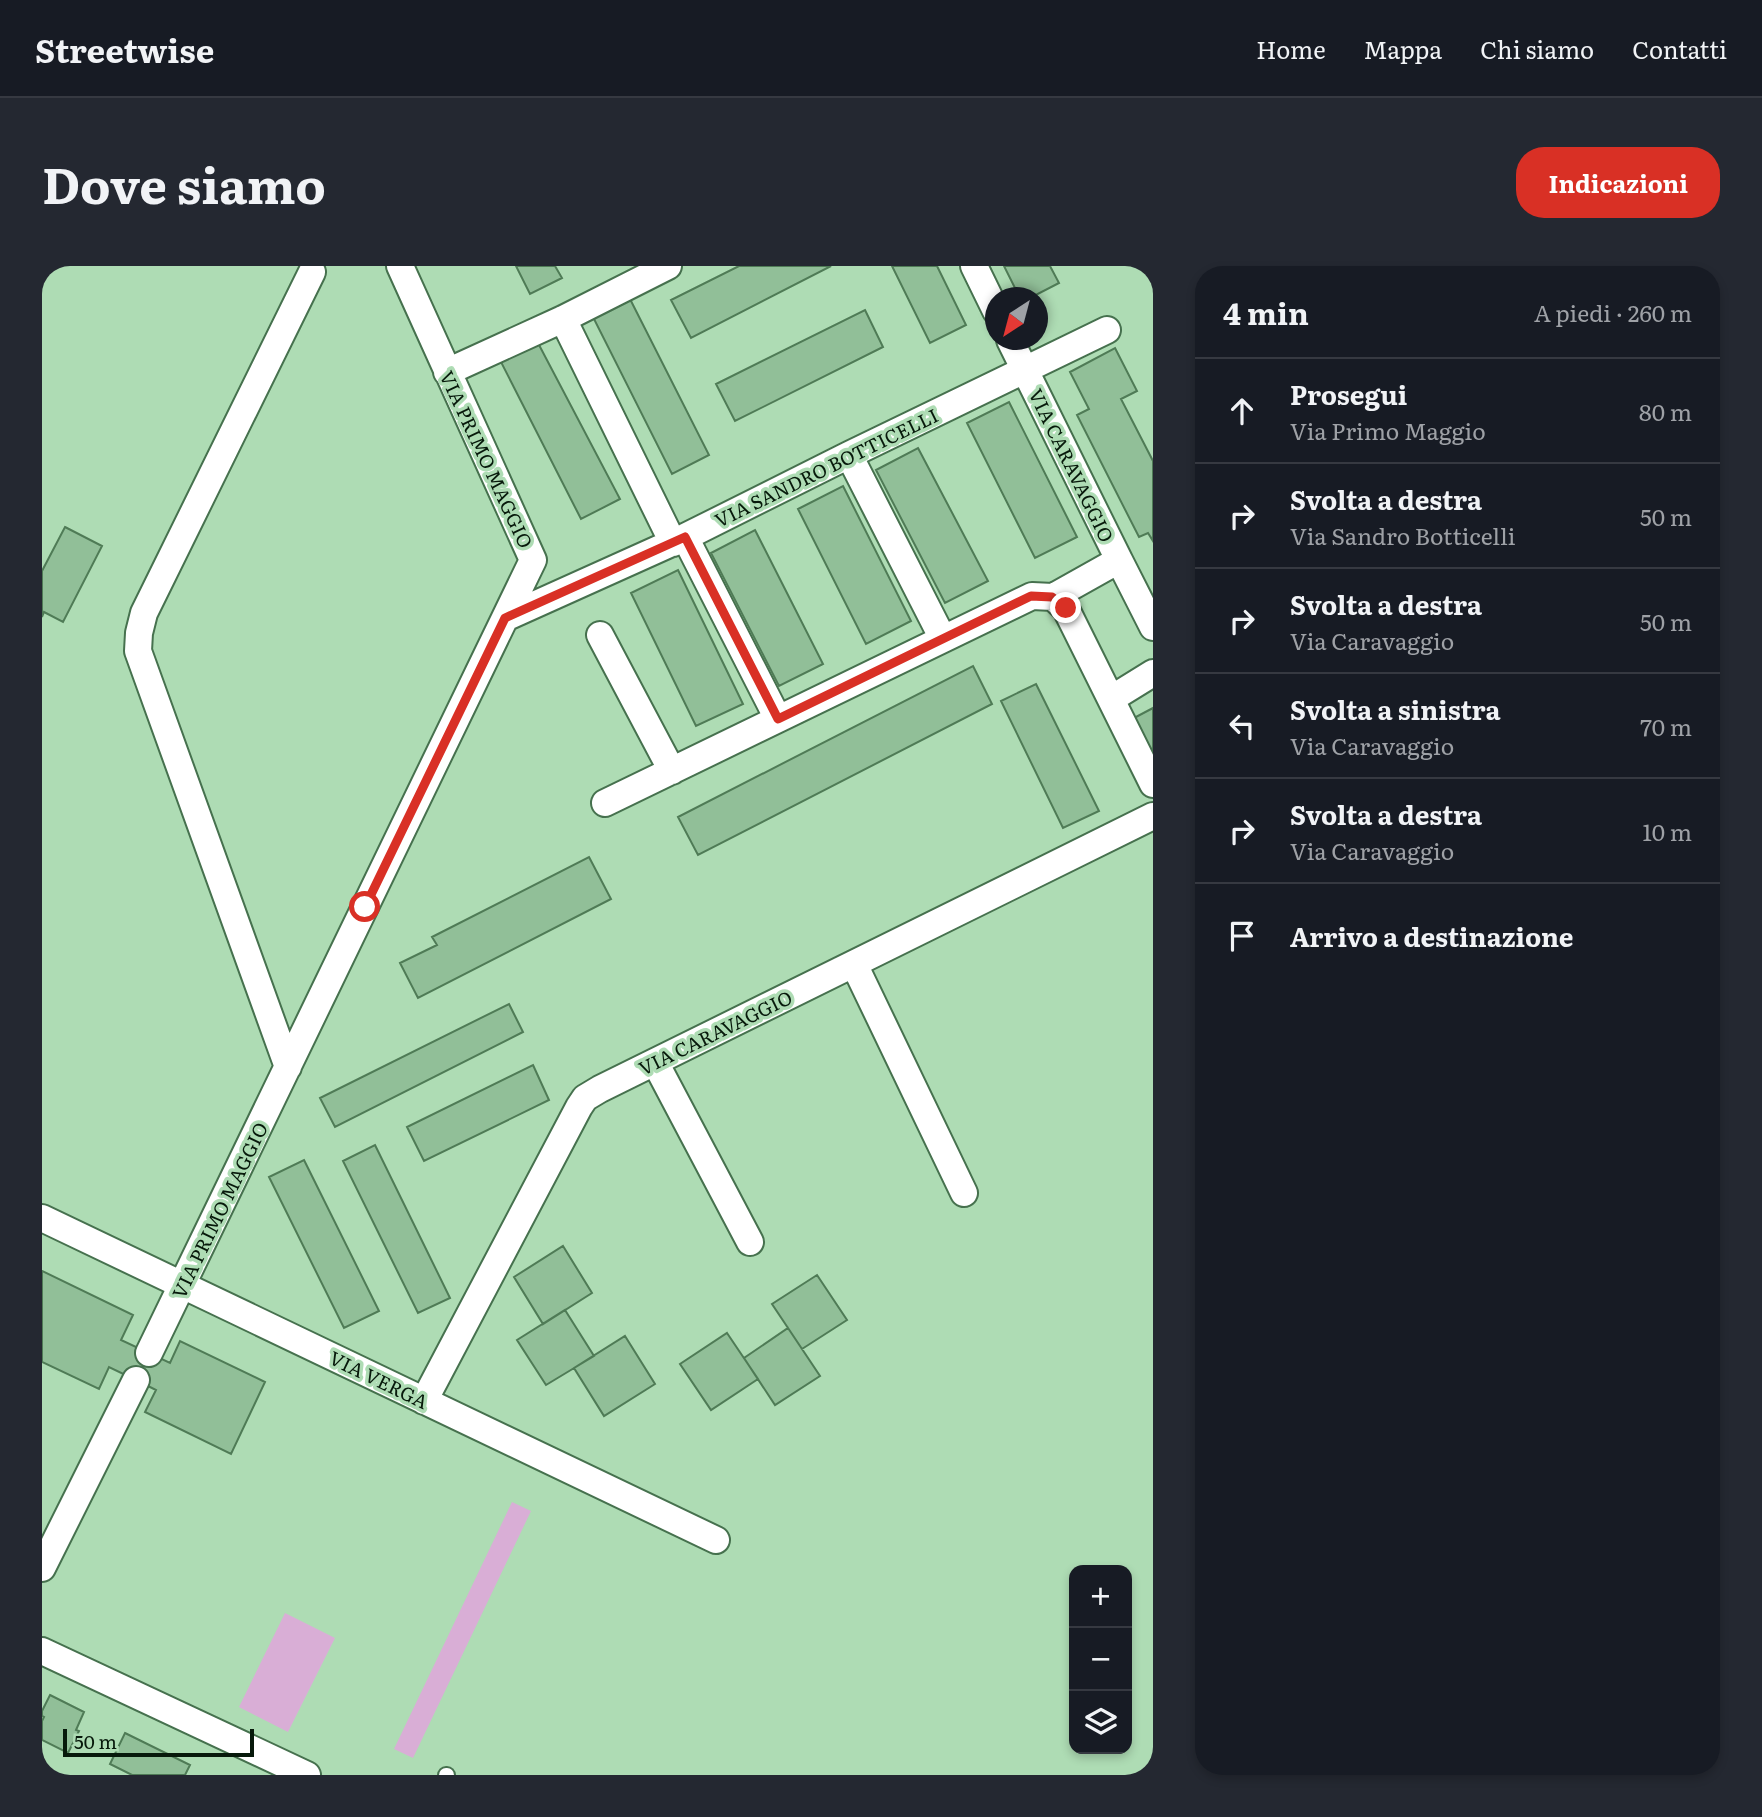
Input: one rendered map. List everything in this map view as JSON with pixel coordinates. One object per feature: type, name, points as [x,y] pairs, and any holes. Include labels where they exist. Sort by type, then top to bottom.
[{"type":"street","name":"VIA PRIMO MAGGIO","points":[[149,1353],[533,560],[400,266]]},
{"type":"street","points":[[447,372],[563,319],[668,266]]},
{"type":"street","points":[[974,266],[985,288]]},
{"type":"street","points":[[288,1067],[138,651],[144,613],[312,272]]},
{"type":"street","points":[[563,319],[679,540],[778,719]]},
{"type":"street","name":"VIA SANDRO BOTTICELLI","points":[[505,618],[679,540],[1107,330]]},
{"type":"street","name":"VIA CARAVAGGIO","points":[[1015,350],[1153,627]]},
{"type":"street","points":[[849,455],[943,639]]},
{"type":"street","name":"VIA CARAVAGGIO","points":[[604,803],[1031,596],[1052,597],[1119,560]]},
{"type":"street","points":[[1052,597],[1066,608],[1153,783]]},
{"type":"street","points":[[600,635],[672,771]]},
{"type":"street","points":[[1111,699],[1153,673]]},
{"type":"street","name":"VIA CARAVAGGIO","points":[[424,1401],[585,1098],[1153,816]]},
{"type":"street","points":[[854,964],[964,1193]]},
{"type":"street","points":[[655,1062],[750,1242]]},
{"type":"street","name":"VIA VERGA","points":[[42,1218],[716,1541]]},
{"type":"street","points":[[42,1568],[136,1380]]},
{"type":"street","points":[[42,1651],[307,1775]]},
{"type":"shaded area","points":[[512,1502],[531,1511],[413,1758],[394,1749]]},
{"type":"shaded area","points":[[285,1613],[335,1638],[288,1732],[239,1707]]},
{"type":"building","points":[[516,266],[555,266],[562,278],[530,294]]},
{"type":"building","points":[[739,266],[831,266],[691,338],[671,300]]},
{"type":"building","points":[[892,266],[937,266],[966,325],[930,343]]},
{"type":"building","points":[[1004,266],[1050,266],[1059,283],[1048,289],[1014,287]]},
{"type":"building","points":[[630,299],[709,455],[672,474],[593,317]]},
{"type":"building","points":[[865,310],[883,347],[735,421],[716,384]]},
{"type":"building","points":[[538,343],[620,499],[581,519],[501,362]]},
{"type":"building","points":[[1115,348],[1137,391],[1121,399],[1153,461],[1153,541],[1148,533],[1139,537],[1077,415],[1089,409],[1070,372]]},
{"type":"building","points":[[1009,402],[1077,537],[1035,558],[967,423]]},
{"type":"building","points":[[918,448],[988,581],[945,603],[876,470]]},
{"type":"building","points":[[843,486],[911,621],[866,644],[798,509]]},
{"type":"building","points":[[65,527],[102,546],[63,622],[44,612],[42,617],[42,571]]},
{"type":"building","points":[[755,530],[823,664],[779,686],[711,553]]},
{"type":"building","points":[[678,570],[743,704],[696,726],[631,593]]},
{"type":"building","points":[[973,666],[992,704],[698,855],[678,817]]},
{"type":"building","points":[[1036,684],[1099,811],[1063,828],[1001,701]]},
{"type":"building","points":[[1153,708],[1153,754],[1134,718]]},
{"type":"building","points":[[589,857],[611,899],[418,998],[400,963],[437,945],[432,937]]},
{"type":"building","points":[[509,1004],[523,1032],[335,1127],[320,1098]]},
{"type":"building","points":[[533,1065],[549,1100],[424,1161],[407,1127]]},
{"type":"building","points":[[375,1145],[450,1298],[418,1313],[343,1161]]},
{"type":"building","points":[[304,1160],[379,1311],[344,1328],[269,1177]]},
{"type":"building","points":[[563,1246],[592,1293],[543,1324],[514,1277]]},
{"type":"building","points":[[42,1271],[133,1315],[121,1340],[170,1363],[180,1341],[265,1382],[231,1454],[145,1412],[156,1390],[136,1380],[109,1367],[99,1389],[42,1362]]},
{"type":"building","points":[[817,1275],[847,1320],[802,1349],[772,1304]]},
{"type":"building","points":[[565,1310],[594,1356],[546,1385],[517,1340]]},
{"type":"building","points":[[788,1328],[820,1376],[775,1405],[744,1358]]},
{"type":"building","points":[[727,1333],[758,1379],[711,1410],[680,1364]]},
{"type":"building","points":[[625,1336],[655,1384],[604,1416],[574,1368]]},
{"type":"building","points":[[50,1695],[84,1712],[76,1730],[79,1731],[68,1753],[42,1740],[42,1711]]},
{"type":"building","points":[[125,1733],[190,1765],[185,1775],[132,1775],[110,1764]]},
{"type":"route","points":[[365,907],[505,618],[685,537],[778,719],[1031,596],[1052,597],[1066,608]]}]
